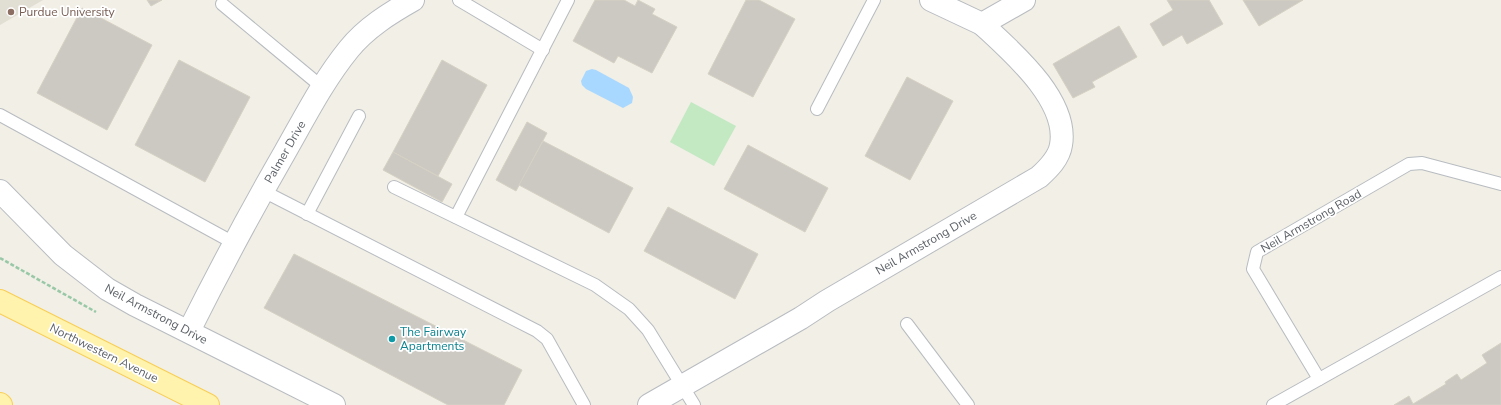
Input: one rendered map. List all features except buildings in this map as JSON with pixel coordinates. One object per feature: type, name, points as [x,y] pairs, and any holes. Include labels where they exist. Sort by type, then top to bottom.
[{"type":"main road","name":"Northwestern Avenue","points":[[0,302],[208,405]]},
{"type":"street","name":"Palmer Drive","points":[[189,331],[234,243],[322,87],[349,49],[370,28],[393,11],[413,0]]},
{"type":"street","name":"Neil Armstrong Drive","points":[[649,405],[801,318],[826,301],[1040,177],[1054,163],[1061,145],[1061,129],[1054,105],[1030,71],[1015,54],[982,24],[931,0]]},
{"type":"street","points":[[982,24],[1024,0]]},
{"type":"street","name":"Neil Armstrong Drive","points":[[0,191],[63,255],[106,289],[334,405]]},
{"type":"lane","points":[[459,0],[543,50]]},
{"type":"lane","points":[[456,217],[568,0]]},
{"type":"lane","points":[[818,109],[874,0]]},
{"type":"lane","points":[[222,4],[322,87]]},
{"type":"lane","points":[[0,115],[234,243]]},
{"type":"lane","points":[[307,214],[360,116]]},
{"type":"lane","name":"Neil Armstrong Road","points":[[1319,379],[1253,270],[1257,252],[1409,164],[1422,163],[1501,184]]},
{"type":"lane","points":[[394,187],[595,284],[629,309],[648,330],[694,405]]},
{"type":"lane","points":[[263,191],[537,331],[547,339],[584,405]]},
{"type":"lane","points":[[1273,405],[1501,277]]},
{"type":"lane","points":[[907,324],[968,405]]},
{"type":"shaded area","name":"Purdue University","points":[[0,0],[43,0],[0,25]]},
{"type":"green space","points":[[691,102],[736,126],[714,166],[670,142]]},
{"type":"water","points":[[592,69],[629,88],[633,97],[632,103],[623,108],[586,89],[582,85],[581,81],[586,71]]},
{"type":"place","name":"Purdue University","points":[[11,12]]},
{"type":"place","name":"The Fairway Apartments","points":[[392,339]]}]
